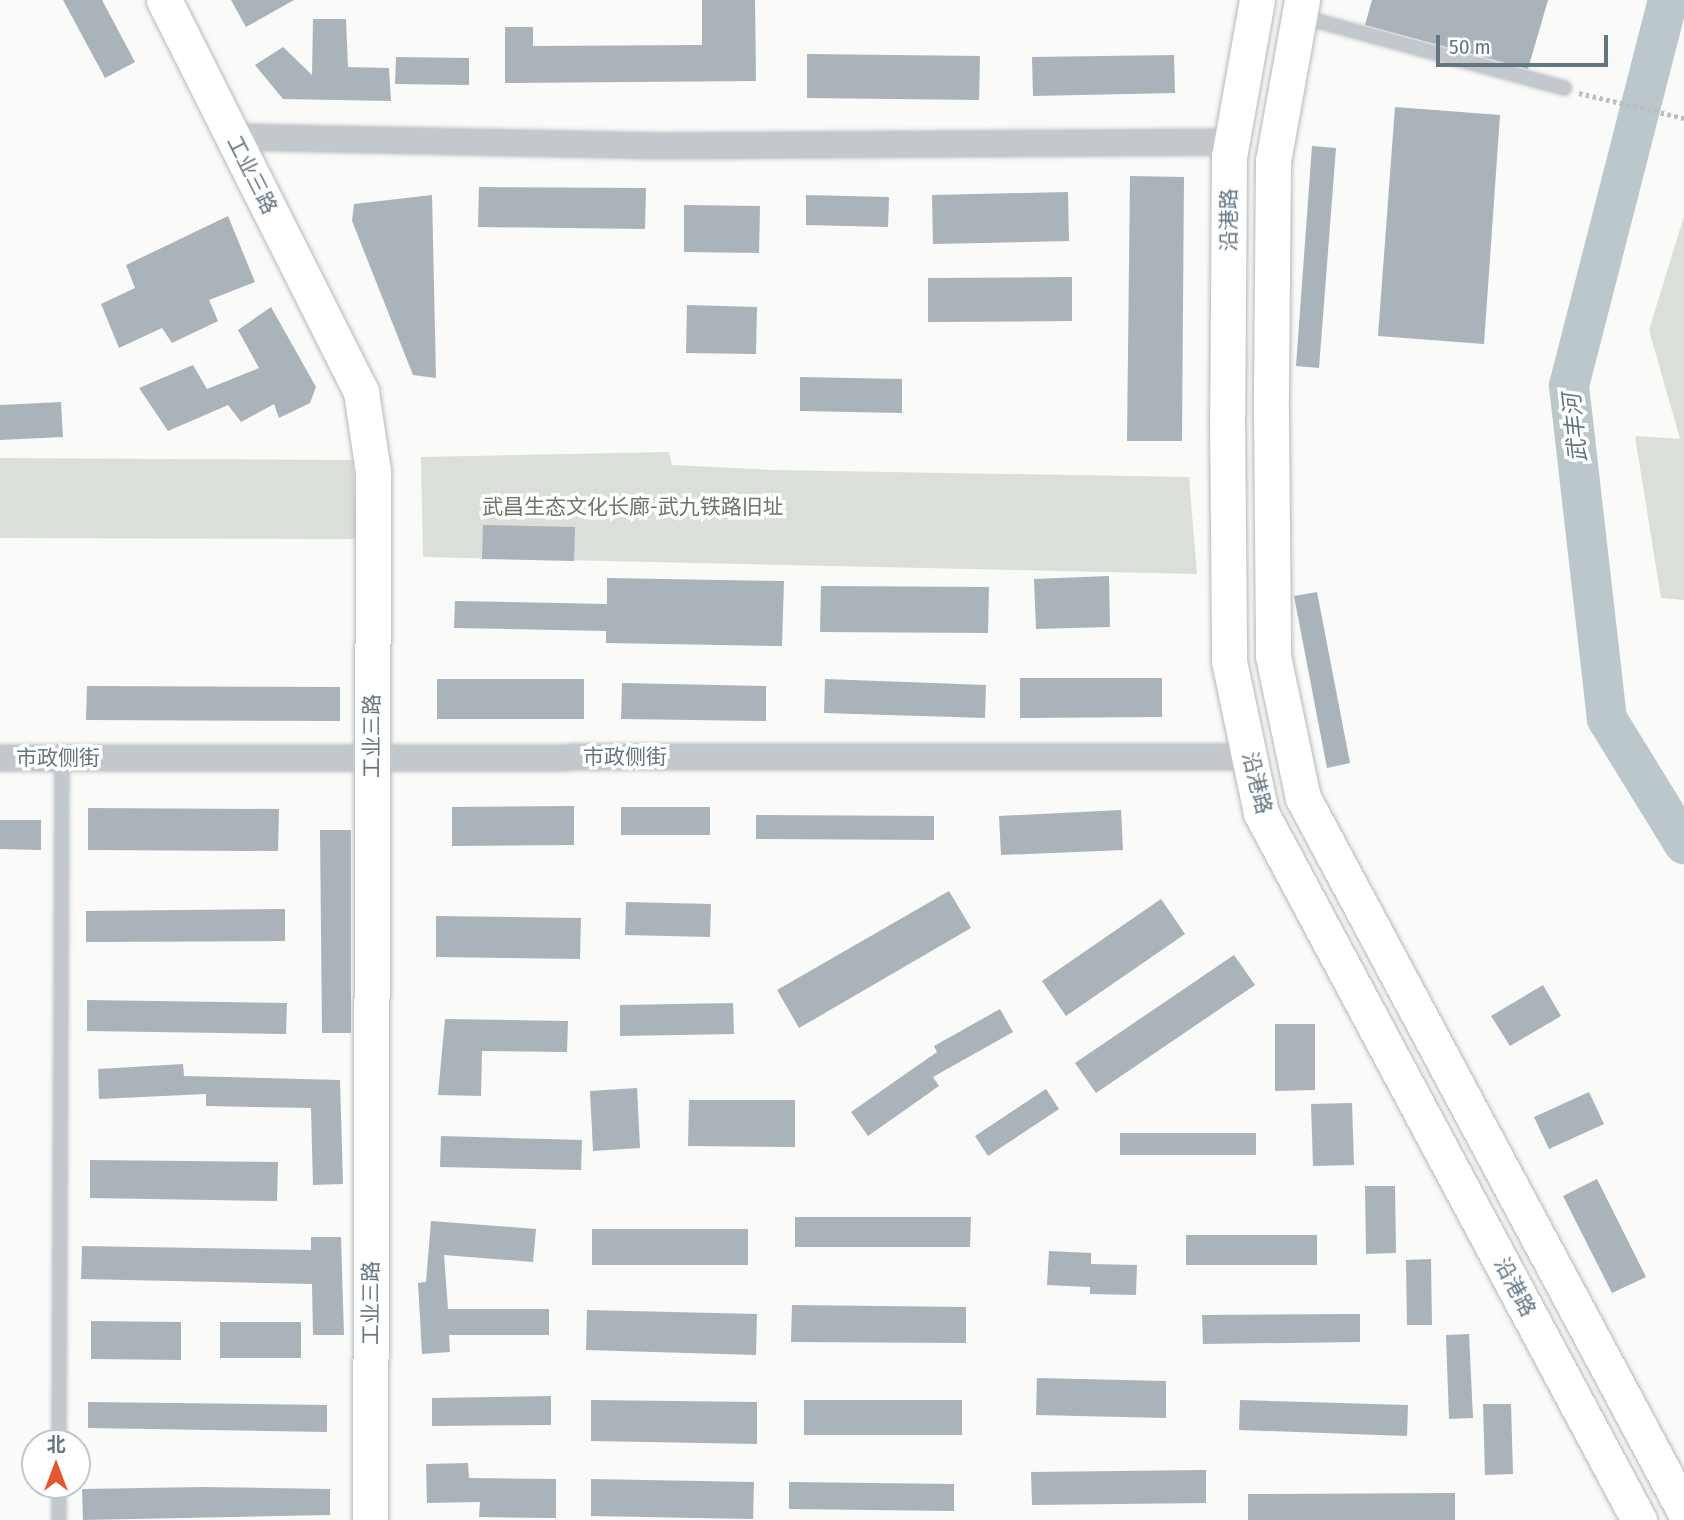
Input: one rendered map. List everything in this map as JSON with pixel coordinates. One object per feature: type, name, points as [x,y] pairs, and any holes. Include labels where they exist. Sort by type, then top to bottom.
[{"type":"main road","name":"工业三路","points":[[164,0],[361,392],[373,471],[370,1520]]},
{"type":"main road","name":"沿港路","points":[[1257,0],[1232,142],[1229,661],[1261,813],[1639,1520]]},
{"type":"main road","name":"沿港路","points":[[1300,8],[1273,161],[1273,656],[1303,798],[1684,1510]]},
{"type":"main road","points":[[1372,1019],[1412,1000]]},
{"type":"street","points":[[233,137],[651,146],[1232,142]]},
{"type":"street","name":"市政侧街","points":[[0,758],[1250,757]]},
{"type":"lane","points":[[1300,8],[1566,88]]},
{"type":"lane","points":[[59,1429],[62,758]]},
{"type":"lane","points":[[59,1499],[59,1520]]},
{"type":"path","points":[[1583,94],[1684,118]]},
{"type":"green space","points":[[1684,216],[1684,600],[1661,598],[1635,436],[1680,439],[1649,330]]},
{"type":"green space","name":"武昌生态文化长廊-武九铁路旧址","points":[[669,452],[672,465],[772,470],[1189,477],[1197,574],[423,557],[421,457]]},
{"type":"green space","points":[[0,458],[353,460],[357,539],[0,538]]},
{"type":"building","points":[[63,0],[102,0],[135,62],[105,78]]},
{"type":"building","points":[[231,0],[294,0],[246,27]]},
{"type":"building","points":[[702,0],[755,0],[756,81],[505,83],[505,27],[533,27],[533,46],[702,45]]},
{"type":"building","points":[[1372,0],[1548,0],[1528,69],[1365,25]]},
{"type":"building","points":[[313,19],[346,19],[348,67],[389,68],[391,101],[283,99],[255,65],[283,47],[312,75]]},
{"type":"building","points":[[807,54],[980,56],[979,100],[807,98]]},
{"type":"building","points":[[1174,55],[1175,93],[1033,96],[1032,57]]},
{"type":"building","points":[[396,57],[469,58],[469,85],[395,84]]},
{"type":"building","points":[[1395,107],[1500,115],[1484,344],[1378,336]]},
{"type":"building","points":[[1312,146],[1336,148],[1319,368],[1296,366]]},
{"type":"building","points":[[1130,176],[1184,177],[1182,441],[1127,441]]},
{"type":"building","points":[[479,187],[646,188],[645,229],[478,227]]},
{"type":"building","points":[[1068,192],[1069,241],[933,244],[932,195]]},
{"type":"building","points":[[432,195],[436,378],[413,375],[352,221],[354,204]]},
{"type":"building","points":[[806,195],[889,197],[888,227],[806,225]]},
{"type":"building","points":[[684,205],[760,206],[759,253],[684,252]]},
{"type":"building","points":[[228,216],[255,282],[209,300],[218,321],[172,343],[162,328],[119,348],[101,304],[135,288],[126,265]]},
{"type":"building","points":[[1072,277],[1072,321],[928,322],[928,278]]},
{"type":"building","points":[[687,305],[757,307],[756,354],[686,353]]},
{"type":"building","points":[[271,307],[316,387],[310,403],[279,418],[274,404],[241,422],[228,405],[168,431],[139,388],[193,365],[207,389],[259,368],[238,330]]},
{"type":"building","points":[[800,377],[902,379],[902,413],[800,411]]},
{"type":"building","points":[[61,402],[63,437],[0,440],[0,405]]},
{"type":"building","points":[[483,525],[575,527],[574,561],[482,559]]},
{"type":"building","points":[[1109,576],[1110,627],[1036,629],[1034,579]]},
{"type":"building","points":[[607,578],[784,581],[782,646],[606,643],[606,631],[454,628],[455,601],[607,604]]},
{"type":"building","points":[[821,586],[989,587],[988,633],[820,632]]},
{"type":"building","points":[[1317,592],[1350,763],[1327,768],[1294,596]]},
{"type":"building","points":[[1020,678],[1162,678],[1162,717],[1020,718]]},
{"type":"building","points":[[437,679],[584,679],[584,719],[437,719]]},
{"type":"building","points":[[825,679],[986,685],[985,718],[824,713]]},
{"type":"building","points":[[622,683],[766,686],[766,721],[621,719]]},
{"type":"building","points":[[87,686],[340,687],[340,721],[86,720]]},
{"type":"building","points":[[574,806],[574,845],[452,846],[452,807]]},
{"type":"building","points":[[621,807],[710,807],[710,835],[621,835]]},
{"type":"building","points":[[88,808],[279,809],[278,851],[88,850]]},
{"type":"building","points":[[1121,810],[1123,850],[1001,855],[999,816]]},
{"type":"building","points":[[756,815],[934,816],[934,840],[756,839]]},
{"type":"building","points":[[0,820],[41,820],[41,850],[0,849]]},
{"type":"building","points":[[320,830],[351,830],[351,1033],[322,1033]]},
{"type":"building","points":[[949,891],[971,928],[799,1028],[777,990]]},
{"type":"building","points":[[1161,899],[1185,934],[1066,1016],[1042,981]]},
{"type":"building","points":[[626,902],[711,904],[710,937],[625,935]]},
{"type":"building","points":[[285,909],[285,941],[86,942],[86,911]]},
{"type":"building","points":[[436,916],[581,918],[580,959],[436,957]]},
{"type":"building","points":[[1234,955],[1255,985],[1096,1093],[1075,1063]]},
{"type":"building","points":[[1543,985],[1561,1016],[1510,1046],[1491,1016]]},
{"type":"building","points":[[87,1000],[287,1003],[286,1034],[87,1031]]},
{"type":"building","points":[[733,1003],[734,1034],[620,1036],[620,1005]]},
{"type":"building","points":[[1000,1009],[1013,1032],[933,1077],[939,1086],[868,1136],[851,1112],[937,1052],[934,1046]]},
{"type":"building","points":[[445,1019],[568,1021],[567,1052],[482,1051],[481,1096],[438,1095]]},
{"type":"building","points":[[1275,1024],[1315,1024],[1315,1090],[1275,1091]]},
{"type":"building","points":[[183,1064],[184,1076],[340,1080],[343,1184],[313,1185],[311,1108],[206,1106],[206,1094],[99,1099],[98,1069]]},
{"type":"building","points":[[637,1088],[640,1148],[593,1151],[590,1091]]},
{"type":"building","points":[[1046,1089],[1059,1109],[988,1156],[975,1136]]},
{"type":"building","points":[[1589,1092],[1604,1124],[1549,1149],[1534,1117]]},
{"type":"building","points":[[689,1100],[795,1100],[795,1147],[688,1146]]},
{"type":"building","points":[[1352,1103],[1354,1165],[1313,1166],[1311,1104]]},
{"type":"building","points":[[1120,1133],[1256,1133],[1256,1155],[1120,1155]]},
{"type":"building","points":[[441,1136],[582,1140],[581,1170],[440,1167]]},
{"type":"building","points":[[90,1160],[278,1162],[277,1201],[90,1198]]},
{"type":"building","points":[[1597,1179],[1646,1277],[1612,1293],[1563,1196]]},
{"type":"building","points":[[1365,1186],[1395,1186],[1396,1253],[1366,1254]]},
{"type":"building","points":[[795,1217],[971,1217],[970,1247],[795,1247]]},
{"type":"building","points":[[431,1221],[536,1229],[533,1262],[444,1255],[448,1309],[549,1309],[549,1335],[449,1335],[450,1352],[422,1354],[418,1283],[426,1282]]},
{"type":"building","points":[[592,1229],[748,1229],[748,1265],[592,1265]]},
{"type":"building","points":[[1186,1235],[1317,1235],[1317,1265],[1186,1265]]},
{"type":"building","points":[[311,1237],[341,1237],[344,1335],[313,1335],[312,1284],[81,1279],[82,1246],[311,1250]]},
{"type":"building","points":[[1049,1251],[1091,1253],[1091,1264],[1137,1265],[1136,1295],[1090,1294],[1090,1287],[1047,1285]]},
{"type":"building","points":[[1431,1259],[1432,1325],[1407,1325],[1406,1260]]},
{"type":"building","points":[[792,1305],[966,1307],[966,1343],[791,1342]]},
{"type":"building","points":[[587,1310],[757,1314],[756,1355],[586,1350]]},
{"type":"building","points":[[1360,1314],[1360,1342],[1203,1344],[1202,1315]]},
{"type":"building","points":[[91,1321],[181,1322],[181,1360],[91,1359]]},
{"type":"building","points":[[220,1322],[301,1322],[301,1358],[220,1358]]},
{"type":"building","points":[[1469,1334],[1473,1418],[1449,1419],[1446,1335]]},
{"type":"building","points":[[1037,1378],[1166,1381],[1166,1418],[1036,1415]]},
{"type":"building","points":[[551,1396],[551,1425],[432,1426],[432,1398]]},
{"type":"building","points":[[591,1400],[757,1402],[757,1444],[591,1441]]},
{"type":"building","points":[[804,1400],[962,1400],[962,1435],[804,1435]]},
{"type":"building","points":[[1240,1400],[1408,1405],[1407,1436],[1239,1430]]},
{"type":"building","points":[[88,1402],[327,1405],[327,1432],[88,1428]]},
{"type":"building","points":[[1483,1404],[1511,1404],[1513,1474],[1485,1475]]},
{"type":"building","points":[[468,1463],[469,1478],[556,1479],[556,1518],[479,1517],[480,1502],[427,1503],[426,1464]]},
{"type":"building","points":[[1206,1470],[1206,1503],[1032,1505],[1031,1472]]},
{"type":"building","points":[[591,1479],[754,1482],[753,1519],[591,1516]]},
{"type":"building","points":[[789,1482],[954,1484],[954,1511],[789,1509]]},
{"type":"building","points":[[91,1489],[330,1489],[330,1515],[83,1520],[82,1499],[91,1499]]},
{"type":"building","points":[[1455,1493],[1455,1520],[1248,1520],[1248,1494]]},
{"type":"waterway","name":"武丰河","points":[[1668,0],[1569,386],[1607,719],[1684,844]]}]
